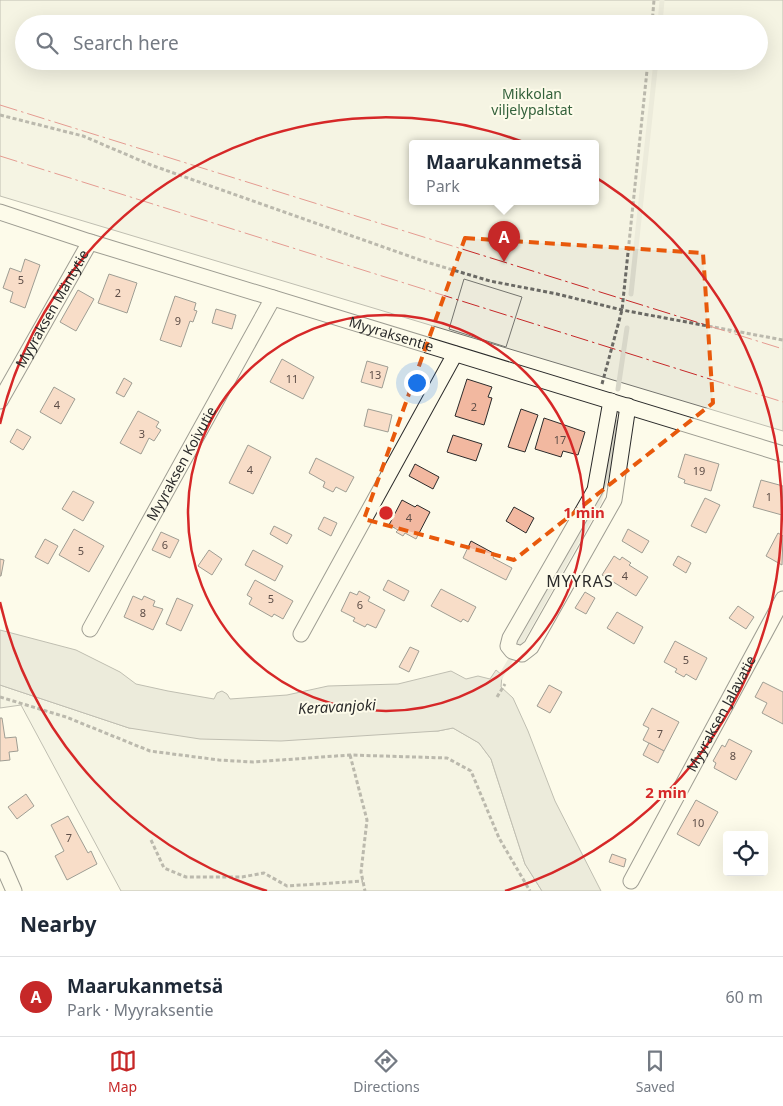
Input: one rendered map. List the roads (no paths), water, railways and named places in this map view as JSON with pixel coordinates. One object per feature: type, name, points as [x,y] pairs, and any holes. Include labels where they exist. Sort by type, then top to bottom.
[{"type":"street","name":"Myyraksentie","points":[[0,212],[90,242],[783,454]]},
{"type":"street","name":"Myyraksen Mäntytie","points":[[0,401],[90,242]]},
{"type":"street","name":"Myyraksen Koivutie","points":[[90,629],[273,298]]},
{"type":"street","points":[[301,634],[455,354]]},
{"type":"street","points":[[605,399],[595,490],[510,638],[508,646],[522,654],[531,647],[614,500],[628,406]]},
{"type":"street","name":"Myyraksen Jalavatie","points":[[631,881],[783,599]]},
{"type":"street","points":[[0,859],[14,891]]},
{"type":"water","name":"Keravanjoki","points":[[0,630],[76,650],[120,672],[136,684],[214,699],[217,693],[222,691],[230,699],[287,695],[328,686],[398,684],[451,671],[466,679],[478,676],[490,679],[496,670],[502,675],[501,687],[513,698],[555,801],[601,891],[542,891],[525,864],[491,759],[479,743],[453,728],[438,731],[281,741],[200,739],[129,728],[0,685]]},
{"type":"waterway","points":[[661,15],[662,0]]},
{"type":"waterway","points":[[631,294],[655,70]]},
{"type":"waterway","points":[[618,389],[627,328]]},
{"type":"waterway","points":[[520,643],[599,502],[611,459],[616,422]]},
{"type":"waterway","points":[[499,679],[513,656]]},
{"type":"place","name":"Maarukanmetsä","points":[[504,262]]},
{"type":"district","name":"MYYRAS","points":[[580,581]]},
{"type":"park label","name":"Mikkolan viljelypalstat","points":[[532,102]]}]
